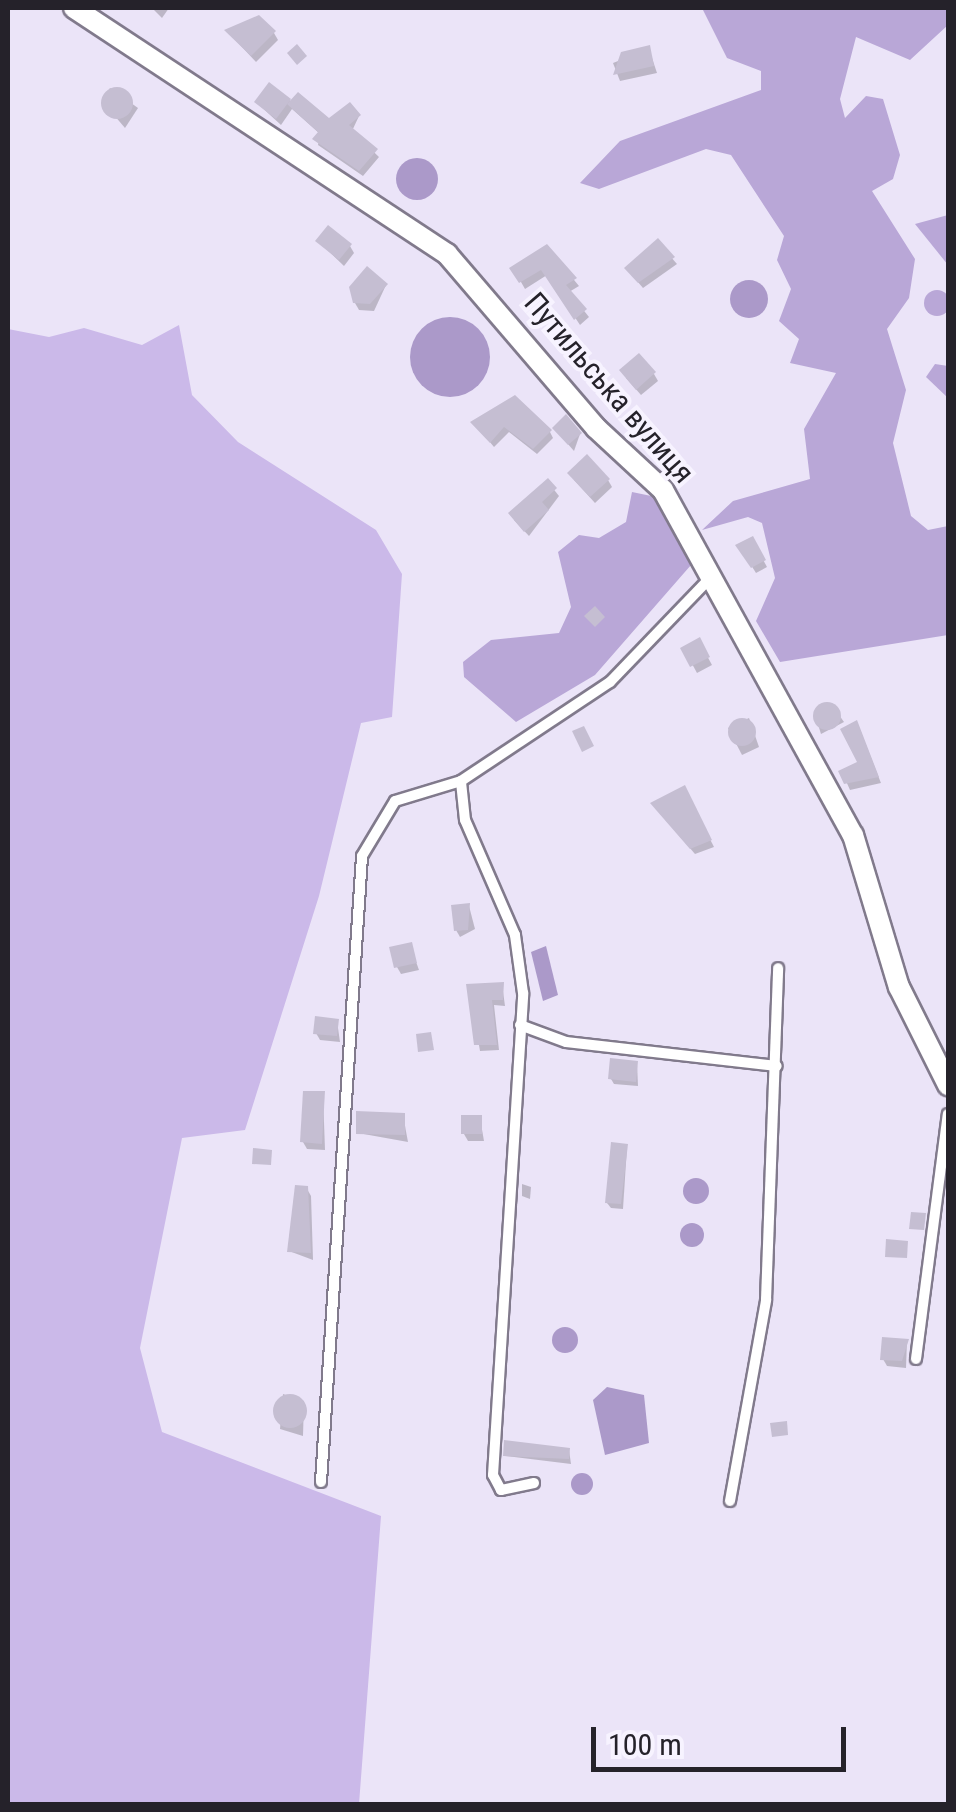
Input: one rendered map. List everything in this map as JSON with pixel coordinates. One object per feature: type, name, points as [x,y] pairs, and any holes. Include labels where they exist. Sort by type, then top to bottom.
[{"type":"street","name":"Путильська вулиця","points":[[74,8],[447,254],[596,428],[663,490],[852,834],[899,987],[948,1085]]},
{"type":"lane","points":[[321,1482],[359,872],[386,808],[461,782],[610,682],[713,575]]},
{"type":"lane","points":[[461,782],[466,820],[517,943],[520,1024],[492,1465],[501,1490],[534,1483]]},
{"type":"lane","points":[[730,1501],[766,1300],[778,968]]},
{"type":"lane","points":[[520,1024],[566,1042],[776,1066]]},
{"type":"lane","points":[[916,1359],[948,1114]]},
{"type":"shaded area","points":[[702,8],[948,8],[948,25],[910,60],[856,37],[840,99],[845,118],[866,96],[883,99],[900,155],[893,179],[872,191],[915,259],[909,298],[887,329],[906,390],[893,443],[911,516],[928,530],[948,526],[948,635],[780,662],[756,621],[775,578],[762,523],[748,517],[702,530],[733,501],[810,479],[804,429],[836,373],[790,363],[799,339],[779,321],[791,289],[777,260],[784,236],[731,155],[706,149],[599,189],[580,183],[620,141],[761,90],[761,71],[727,58]]},
{"type":"shaded area","points":[[417,158],[432,164],[438,179],[432,194],[417,200],[402,194],[396,179],[402,164]]},
{"type":"shaded area","points":[[948,215],[948,265],[915,224]]},
{"type":"shaded area","points":[[749,280],[763,285],[768,299],[763,313],[749,318],[735,313],[730,299],[735,285]]},
{"type":"shaded area","points":[[937,290],[946,294],[950,303],[946,312],[937,316],[928,312],[924,303],[928,294]]},
{"type":"shaded area","points":[[450,317],[465,320],[478,329],[487,342],[487,372],[478,385],[465,394],[450,397],[435,394],[422,385],[413,372],[410,357],[413,342],[422,329],[435,320]]},
{"type":"shaded area","points":[[179,325],[192,395],[238,442],[376,530],[402,574],[392,717],[361,723],[319,896],[245,1130],[182,1138],[140,1348],[162,1432],[381,1516],[359,1804],[8,1804],[8,329],[49,337],[84,328],[142,345]]},
{"type":"shaded area","points":[[935,364],[948,366],[948,398],[926,377]]},
{"type":"shaded area","points":[[632,492],[656,497],[691,565],[595,675],[516,722],[464,677],[463,662],[491,640],[559,633],[571,607],[558,552],[579,535],[599,538],[626,522]]},
{"type":"shaded area","points":[[546,946],[558,995],[543,1001],[531,952]]},
{"type":"shaded area","points":[[696,1178],[705,1182],[709,1191],[705,1200],[696,1204],[687,1200],[683,1191],[687,1182]]},
{"type":"shaded area","points":[[692,1223],[704,1235],[692,1247],[680,1235]]},
{"type":"shaded area","points":[[565,1327],[574,1331],[578,1340],[574,1349],[565,1353],[556,1349],[552,1340],[556,1331]]},
{"type":"shaded area","points":[[607,1387],[644,1395],[649,1443],[605,1455],[593,1400]]},
{"type":"shaded area","points":[[578,1473],[586,1473],[593,1484],[586,1495],[578,1495],[571,1488],[571,1480]]},
{"type":"building","points":[[259,15],[276,31],[251,56],[224,30]]},
{"type":"building","points":[[297,44],[307,56],[297,65],[287,53]]},
{"type":"building","points":[[650,45],[654,66],[613,75],[621,52]]},
{"type":"building","points":[[269,82],[291,99],[276,119],[254,102]]},
{"type":"building","points":[[117,87],[128,92],[133,103],[128,114],[117,119],[106,114],[101,103],[106,92]]},
{"type":"building","points":[[298,92],[329,118],[350,102],[361,115],[349,125],[378,149],[359,171],[312,139],[318,132],[287,104]]},
{"type":"building","points":[[328,225],[352,244],[339,260],[315,241]]},
{"type":"building","points":[[658,238],[675,257],[638,283],[624,268]]},
{"type":"building","points":[[547,244],[577,278],[566,285],[587,309],[574,320],[541,270],[519,283],[509,268]]},
{"type":"building","points":[[367,266],[388,284],[370,304],[353,303],[349,287]]},
{"type":"building","points":[[639,353],[656,372],[636,390],[619,370]]},
{"type":"building","points":[[515,395],[552,430],[533,449],[504,427],[490,443],[470,422]]},
{"type":"building","points":[[566,414],[582,433],[568,445],[552,428]]},
{"type":"building","points":[[587,454],[610,479],[590,497],[567,473]]},
{"type":"building","points":[[548,478],[557,488],[542,502],[549,510],[524,532],[508,513]]},
{"type":"building","points":[[753,536],[766,560],[751,568],[735,545]]},
{"type":"building","points":[[595,606],[605,617],[595,627],[584,616]]},
{"type":"building","points":[[700,637],[710,657],[690,667],[680,648]]},
{"type":"building","points":[[827,702],[837,706],[841,716],[837,726],[827,730],[817,726],[813,716],[817,706]]},
{"type":"building","points":[[742,718],[752,722],[756,732],[752,742],[742,746],[732,742],[728,732],[732,722]]},
{"type":"building","points":[[857,720],[879,777],[844,784],[838,771],[857,762],[840,729]]},
{"type":"building","points":[[584,726],[594,746],[582,752],[572,731]]},
{"type":"building","points":[[685,785],[712,840],[690,849],[650,803]]},
{"type":"building","points":[[470,903],[468,930],[454,931],[451,905]]},
{"type":"building","points":[[412,942],[417,963],[394,968],[389,947]]},
{"type":"building","points":[[504,982],[503,1000],[492,1000],[497,1045],[474,1045],[466,984]]},
{"type":"building","points":[[315,1016],[339,1019],[337,1036],[313,1034]]},
{"type":"building","points":[[431,1032],[434,1050],[418,1052],[416,1034]]},
{"type":"building","points":[[610,1058],[638,1061],[636,1082],[608,1079]]},
{"type":"building","points":[[303,1091],[325,1091],[322,1144],[300,1142]]},
{"type":"building","points":[[356,1111],[405,1113],[405,1135],[356,1134]]},
{"type":"building","points":[[461,1115],[482,1115],[482,1134],[461,1134]]},
{"type":"building","points":[[611,1142],[628,1144],[621,1204],[605,1203]]},
{"type":"building","points":[[253,1148],[272,1150],[271,1165],[252,1164]]},
{"type":"building","points":[[295,1185],[308,1186],[311,1253],[287,1252]]},
{"type":"building","points":[[911,1212],[926,1213],[924,1230],[909,1229]]},
{"type":"building","points":[[886,1239],[908,1241],[907,1258],[885,1257]]},
{"type":"building","points":[[882,1337],[909,1339],[902,1361],[880,1360]]},
{"type":"building","points":[[290,1394],[302,1399],[307,1411],[302,1423],[290,1428],[278,1423],[273,1411],[278,1399]]},
{"type":"building","points":[[787,1421],[788,1435],[772,1437],[770,1423]]},
{"type":"building","points":[[504,1440],[570,1448],[569,1459],[503,1456]]}]
